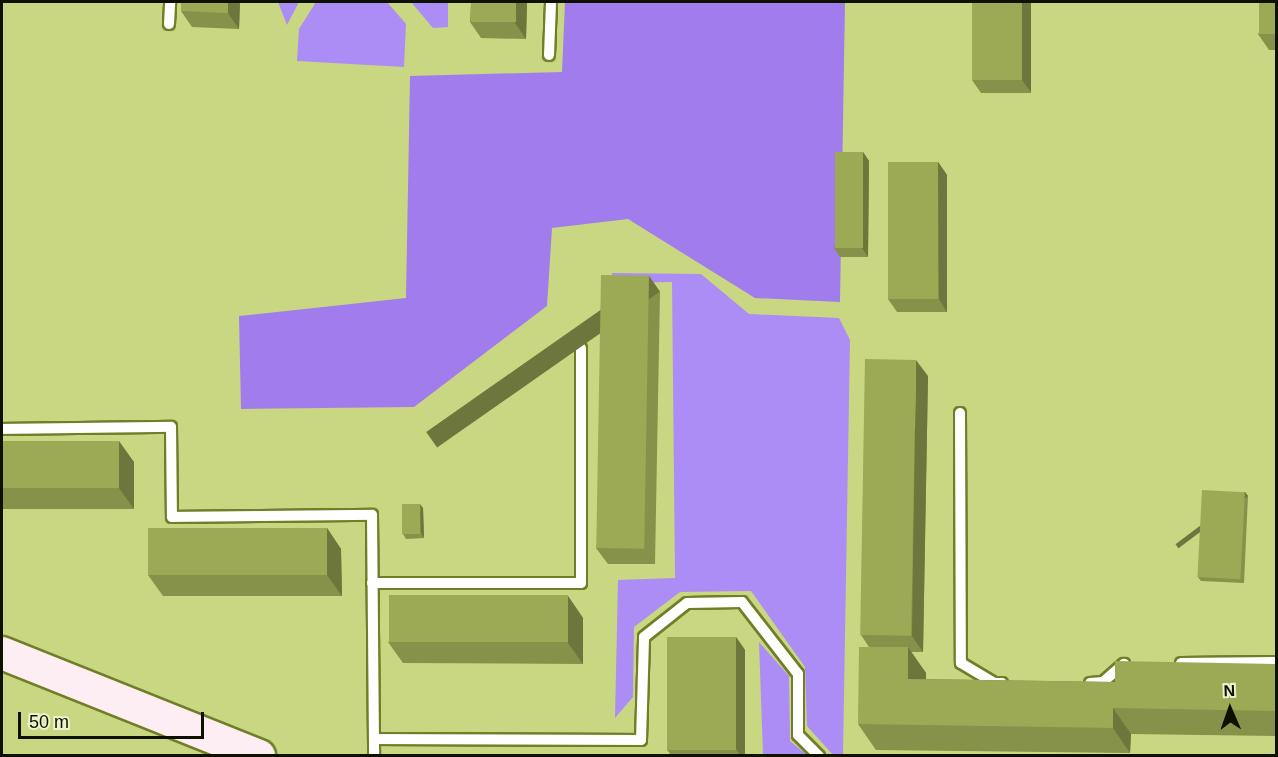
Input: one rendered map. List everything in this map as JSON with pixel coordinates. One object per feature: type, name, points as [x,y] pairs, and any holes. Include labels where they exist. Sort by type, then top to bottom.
[{"type":"street","points":[[2,653],[259,756]]},
{"type":"lane","points":[[169,24],[170,2]]},
{"type":"lane","points":[[549,55],[551,2]]},
{"type":"lane","points":[[372,583],[581,583],[581,348]]},
{"type":"lane","points":[[960,413],[961,663],[994,683],[1016,683]]},
{"type":"lane","points":[[2,429],[171,427],[172,517],[372,515],[374,756]]},
{"type":"lane","points":[[374,739],[641,740],[644,637],[687,603],[742,602],[798,674],[798,735],[819,756]]},
{"type":"lane","points":[[1172,663],[1276,662]]},
{"type":"lane","points":[[1081,683],[1102,682],[1126,663],[1137,663]]},
{"type":"shaded area","points":[[278,2],[299,2],[287,25]]},
{"type":"shaded area","points":[[316,2],[387,2],[406,24],[404,67],[297,61],[299,29]]},
{"type":"shaded area","points":[[411,2],[448,2],[448,27],[433,28]]},
{"type":"shaded area","points":[[565,2],[845,2],[840,302],[755,298],[628,219],[552,228],[547,306],[414,407],[241,409],[239,316],[406,298],[410,76],[562,72]]},
{"type":"shaded area","points":[[612,273],[701,274],[749,314],[839,318],[850,340],[843,755],[833,755],[807,726],[805,667],[751,591],[680,592],[634,627],[633,697],[615,718],[618,580],[675,578],[672,282],[612,283]]},
{"type":"shaded area","points":[[759,642],[789,676],[790,741],[807,755],[763,755]]},
{"type":"building","points":[[181,2],[228,2],[228,13],[181,11]]},
{"type":"building","points":[[471,2],[516,2],[516,22],[471,22]]},
{"type":"building","points":[[972,2],[1022,2],[1022,80],[972,80]]},
{"type":"building","points":[[1259,2],[1276,2],[1276,34],[1259,34]]},
{"type":"building","points":[[835,152],[863,152],[863,248],[835,248]]},
{"type":"building","points":[[888,162],[938,162],[938,299],[888,299]]},
{"type":"building","points":[[601,275],[649,276],[644,549],[596,548]]},
{"type":"building","points":[[865,359],[916,360],[911,636],[860,635]]},
{"type":"building","points":[[2,441],[119,441],[119,488],[2,488]]},
{"type":"building","points":[[1202,490],[1245,492],[1240,579],[1197,577]]},
{"type":"building","points":[[402,504],[420,504],[420,534],[402,534]]},
{"type":"building","points":[[148,528],[327,528],[327,575],[148,575]]},
{"type":"building","points":[[389,595],[568,595],[568,642],[389,642]]},
{"type":"building","points":[[667,637],[736,637],[736,750],[667,750]]},
{"type":"building","points":[[859,647],[908,647],[908,679],[1115,682],[1115,661],[1276,664],[1276,711],[1113,708],[1113,728],[858,724]]}]
